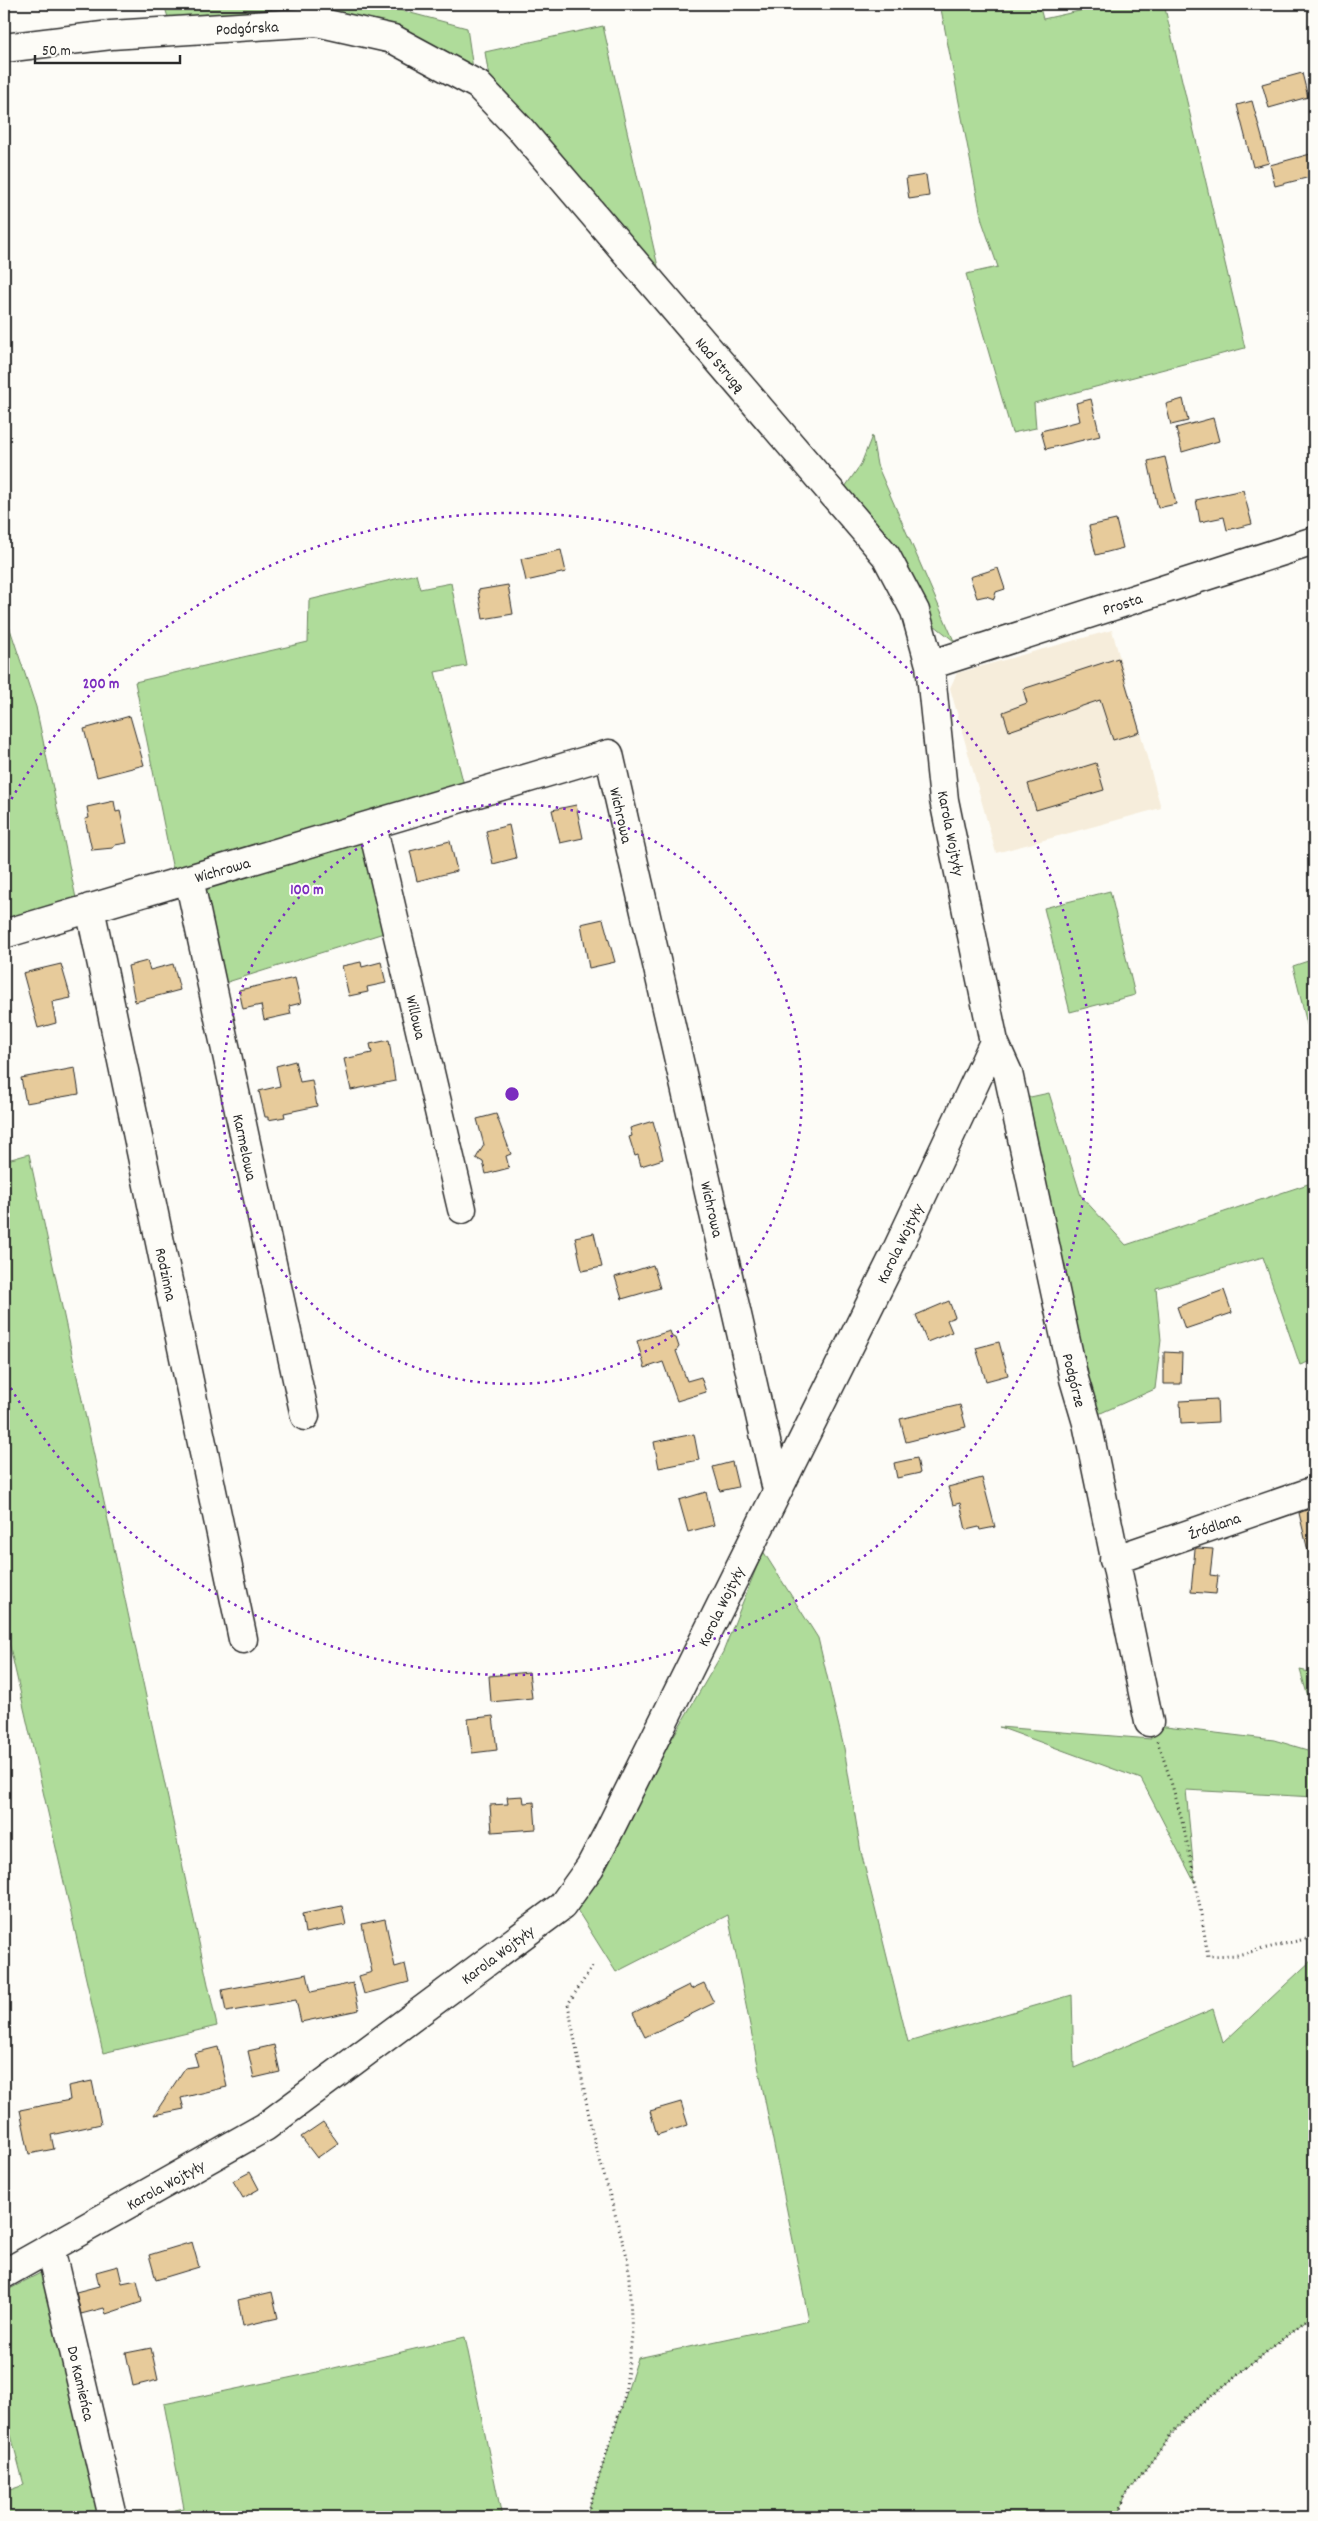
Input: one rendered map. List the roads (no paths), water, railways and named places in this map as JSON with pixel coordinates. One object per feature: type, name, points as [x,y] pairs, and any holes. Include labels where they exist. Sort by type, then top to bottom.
[{"type":"street","name":"Podgórska","points":[[4,48],[315,13],[393,39],[478,85]]},
{"type":"street","name":"Nad Strugą","points":[[478,85],[522,130],[886,556],[915,611],[930,665]]},
{"type":"street","name":"Prosta","points":[[930,665],[1314,541]]},
{"type":"street","name":"Karola Wojtyły","points":[[4,2274],[265,2127],[562,1906],[590,1867],[894,1256],[994,1042],[944,800],[930,665]]},
{"type":"street","name":"Wichrowa","points":[[4,934],[609,754],[777,1490]]},
{"type":"street","name":"Willowa","points":[[372,825],[462,1209]]},
{"type":"street","name":"Karmelowa","points":[[189,879],[305,1416]]},
{"type":"street","name":"Rodzinna","points":[[90,908],[243,1639]]},
{"type":"street","name":"Podgórze","points":[[994,1042],[1008,1073],[1074,1379],[1086,1423],[1149,1722]]},
{"type":"street","name":"Źródlana","points":[[1114,1560],[1314,1492]]},
{"type":"street","name":"Do Kamieńca","points":[[50,2248],[113,2517]]}]
